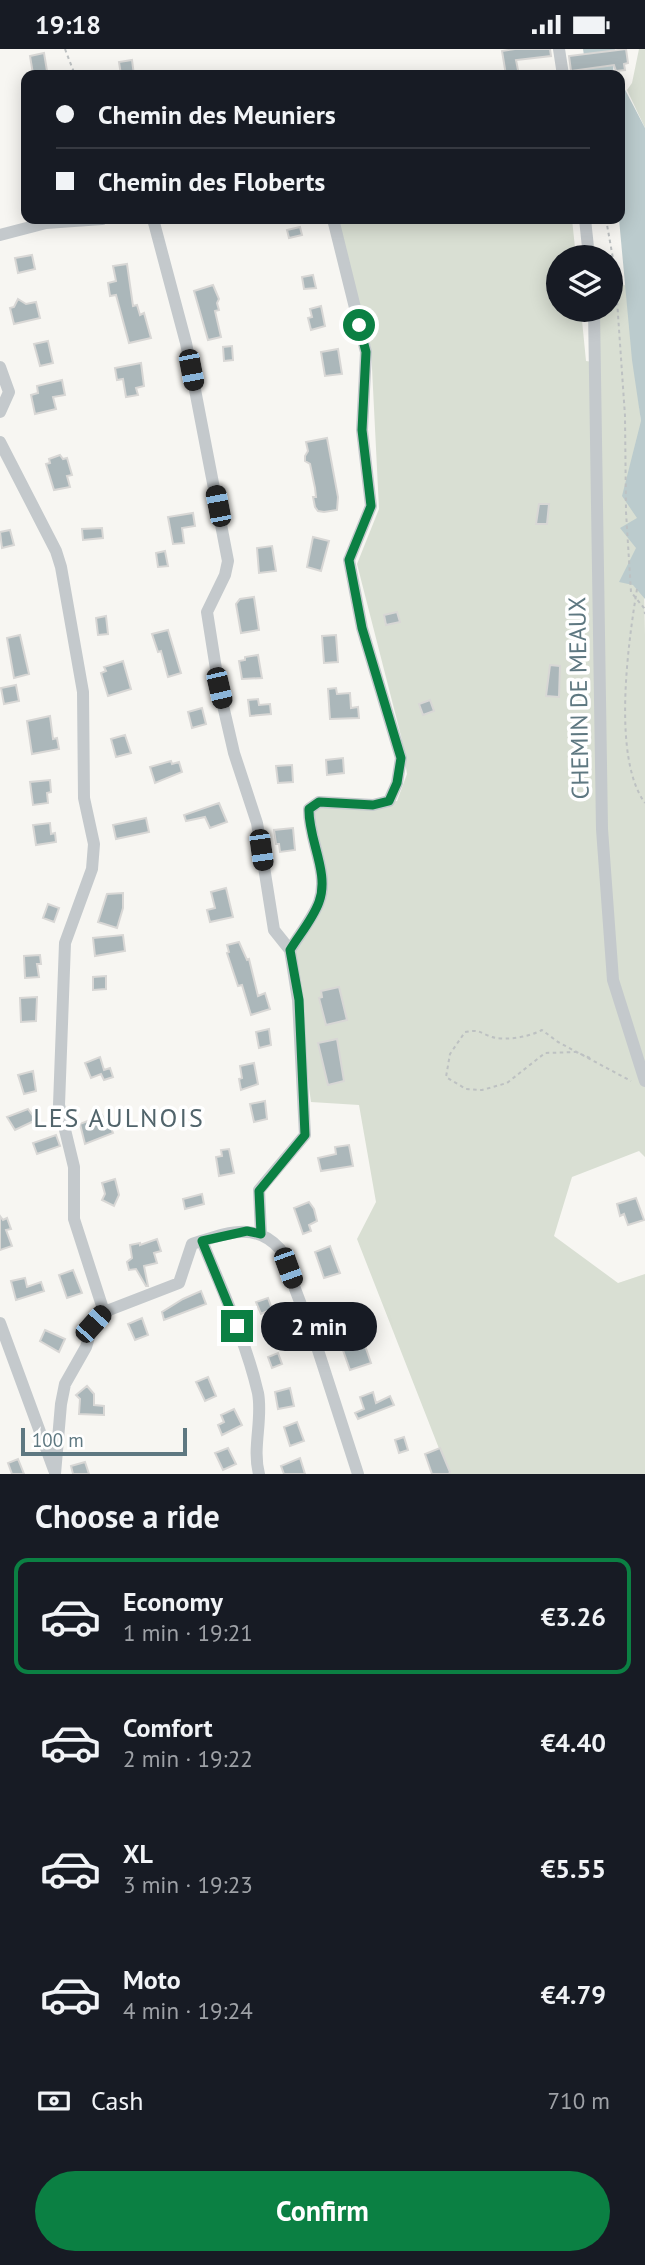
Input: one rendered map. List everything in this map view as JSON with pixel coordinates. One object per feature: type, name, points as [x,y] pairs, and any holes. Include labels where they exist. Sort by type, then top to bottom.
[{"type":"street","points":[[559,49],[562,70]]},
{"type":"street","points":[[0,235],[42,224]]},
{"type":"street","points":[[154,224],[186,343],[228,561],[225,575],[207,612],[219,688],[234,753],[257,823],[274,930],[290,950],[299,1000],[305,1135],[259,1191],[261,1234]]},
{"type":"street","points":[[290,950],[320,901],[322,878],[309,809],[319,802],[373,805],[389,801],[397,783],[401,758],[362,628],[349,560],[371,506],[362,430],[366,352],[334,224]]},
{"type":"street","points":[[586,224],[588,245]]},
{"type":"street","name":"CHEMIN DE MEAUX","points":[[594,322],[602,829],[613,980],[640,1082]]},
{"type":"street","points":[[0,367],[9,392],[0,412]]},
{"type":"street","points":[[0,442],[56,551],[83,692],[84,799],[94,844],[94,857],[88,882],[65,943],[59,1105],[74,1167],[74,1219],[104,1312]]},
{"type":"street","points":[[55,1474],[65,1384],[86,1347],[93,1324],[104,1312],[179,1283],[192,1244],[247,1231],[261,1234],[280,1249],[317,1347],[358,1474]]},
{"type":"street","points":[[202,1241],[237,1326],[258,1396],[259,1474]]},
{"type":"street","points":[[0,1323],[55,1474]]},
{"type":"path","points":[[65,49],[73,70]]},
{"type":"path","points":[[607,224],[610,245]]},
{"type":"path","points":[[619,322],[625,416],[626,512],[631,592],[644,608],[645,614]]},
{"type":"path","points":[[637,589],[628,641],[625,751],[638,794],[645,803]]},
{"type":"path","points":[[590,1058],[576,1052],[545,1053],[507,1083],[482,1090],[466,1089],[446,1077],[450,1054],[465,1032],[478,1030],[493,1038],[528,1036],[542,1030],[558,1042],[640,1082]]},
{"type":"shaded area","points":[[583,49],[615,49],[613,70],[586,70]]},
{"type":"shaded area","points":[[639,49],[645,49],[645,128],[627,90],[632,83]]},
{"type":"shaded area","points":[[625,90],[645,128],[645,599],[633,585],[619,582],[636,548],[620,528],[637,518],[622,496],[641,421],[632,360],[619,224],[625,224]]},
{"type":"shaded area","points":[[336,224],[573,224],[575,245],[546,245],[546,322],[582,322],[586,361],[593,362],[592,322],[623,322],[623,284],[626,286],[641,421],[645,635],[645,1157],[639,1151],[572,1177],[554,1236],[618,1283],[645,1274],[645,1474],[449,1474],[357,1239],[376,1202],[359,1105],[311,1102],[290,950],[320,901],[309,809],[397,801],[407,774],[401,736],[357,564],[379,509],[371,348]]},
{"type":"building","points":[[550,49],[551,56],[516,60],[518,70],[505,70],[502,51]]},
{"type":"building","points":[[626,49],[628,63],[624,64],[625,70],[616,70],[614,65],[571,70],[569,56]]},
{"type":"building","points":[[44,53],[47,70],[32,70],[30,56]]},
{"type":"building","points":[[132,60],[133,70],[120,70],[119,62]]},
{"type":"building","points":[[300,227],[302,235],[289,238],[287,230]]},
{"type":"building","points":[[32,255],[35,269],[18,273],[15,258]]},
{"type":"building","points":[[127,264],[133,306],[137,305],[140,315],[144,313],[151,338],[129,343],[116,295],[110,296],[108,283],[116,281],[113,266]]},
{"type":"building","points":[[313,275],[316,288],[304,289],[302,277]]},
{"type":"building","points":[[213,285],[219,299],[219,310],[215,311],[221,337],[208,340],[194,291]]},
{"type":"building","points":[[18,299],[26,304],[36,302],[40,318],[14,324],[10,308],[14,307]]},
{"type":"building","points":[[321,306],[325,326],[311,330],[308,318],[312,317],[310,309]]},
{"type":"building","points":[[48,341],[53,363],[40,366],[34,344]]},
{"type":"building","points":[[232,346],[233,360],[224,361],[223,347]]},
{"type":"building","points":[[338,349],[342,374],[325,376],[321,352]]},
{"type":"building","points":[[141,363],[144,386],[136,388],[138,395],[126,397],[123,379],[117,380],[115,368]]},
{"type":"building","points":[[62,380],[65,395],[53,397],[56,409],[35,414],[31,395],[38,393],[37,386]]},
{"type":"building","points":[[327,438],[338,497],[337,510],[324,512],[315,507],[315,488],[310,464],[305,461],[305,456],[308,451],[306,442]]},
{"type":"building","points":[[60,455],[63,459],[67,458],[72,475],[67,476],[70,487],[54,490],[46,464],[50,463],[49,459]]},
{"type":"building","points":[[539,504],[549,504],[547,524],[536,524]]},
{"type":"building","points":[[193,513],[195,526],[182,528],[184,543],[173,544],[168,517]]},
{"type":"building","points":[[102,528],[103,538],[83,540],[82,529]]},
{"type":"building","points":[[10,530],[14,545],[2,548],[0,532]]},
{"type":"building","points":[[313,537],[329,541],[321,571],[307,567]]},
{"type":"building","points":[[272,546],[276,571],[259,573],[257,548]]},
{"type":"building","points":[[165,551],[168,566],[158,567],[156,553]]},
{"type":"building","points":[[254,597],[259,630],[241,633],[236,604],[240,599]]},
{"type":"building","points":[[397,612],[400,622],[386,625],[384,615]]},
{"type":"building","points":[[106,616],[108,634],[98,635],[96,618]]},
{"type":"building","points":[[168,630],[181,673],[168,677],[161,651],[158,652],[152,634]]},
{"type":"building","points":[[20,635],[29,674],[14,678],[7,638]]},
{"type":"building","points":[[336,635],[338,662],[324,663],[322,636]]},
{"type":"building","points":[[258,655],[262,678],[242,679],[239,661]]},
{"type":"building","points":[[123,661],[131,689],[108,696],[101,673],[106,671],[104,667]]},
{"type":"building","points":[[550,665],[560,666],[559,697],[546,696]]},
{"type":"building","points":[[16,685],[19,701],[4,704],[1,688]]},
{"type":"building","points":[[336,688],[337,694],[350,693],[351,708],[358,707],[359,718],[330,719],[328,689]]},
{"type":"building","points":[[258,699],[259,705],[270,704],[271,714],[250,716],[248,700]]},
{"type":"building","points":[[430,700],[434,711],[423,715],[419,704]]},
{"type":"building","points":[[202,708],[206,724],[192,728],[188,712]]},
{"type":"building","points":[[50,716],[53,739],[57,738],[59,749],[32,754],[27,721]]},
{"type":"building","points":[[125,735],[131,753],[116,757],[111,739]]},
{"type":"building","points":[[343,758],[344,773],[327,775],[326,760]]},
{"type":"building","points":[[171,761],[172,764],[179,762],[182,772],[155,783],[150,767]]},
{"type":"building","points":[[292,765],[293,782],[278,783],[276,766]]},
{"type":"building","points":[[50,780],[48,803],[33,805],[30,782]]},
{"type":"building","points":[[219,803],[227,822],[210,828],[205,817],[186,821],[184,815]]},
{"type":"building","points":[[146,818],[149,832],[116,839],[113,825]]},
{"type":"building","points":[[50,823],[51,834],[55,833],[56,842],[36,845],[33,825]]},
{"type":"building","points":[[293,828],[295,850],[280,852],[274,830]]},
{"type":"building","points":[[226,888],[233,917],[210,922],[207,910],[215,908],[211,892]]},
{"type":"building","points":[[123,893],[123,908],[117,928],[98,922],[107,894]]},
{"type":"building","points":[[48,904],[59,908],[54,922],[43,918]]},
{"type":"building","points":[[123,935],[125,951],[95,956],[93,938]]},
{"type":"building","points":[[239,942],[247,960],[249,959],[258,996],[265,993],[270,1009],[251,1015],[242,985],[238,986],[227,953],[227,945]]},
{"type":"building","points":[[40,955],[41,964],[37,964],[39,977],[25,978],[24,956]]},
{"type":"building","points":[[106,976],[106,989],[93,990],[93,977]]},
{"type":"building","points":[[339,987],[347,1020],[326,1025],[319,998],[322,997],[321,991]]},
{"type":"building","points":[[37,997],[36,1021],[21,1022],[20,998]]},
{"type":"building","points":[[269,1029],[271,1045],[259,1048],[256,1032]]},
{"type":"building","points":[[337,1039],[344,1081],[328,1085],[318,1043]]},
{"type":"building","points":[[100,1057],[104,1070],[110,1068],[113,1077],[104,1080],[101,1074],[91,1078],[85,1063]]},
{"type":"building","points":[[254,1063],[258,1084],[241,1090],[240,1066]]},
{"type":"building","points":[[33,1071],[36,1091],[24,1094],[18,1075]]},
{"type":"building","points":[[265,1101],[267,1119],[254,1122],[250,1104]]},
{"type":"building","points":[[28,1109],[36,1120],[15,1130],[7,1117]]},
{"type":"building","points":[[102,1115],[113,1133],[85,1144],[80,1124]]},
{"type":"building","points":[[56,1135],[60,1146],[37,1154],[33,1143]]},
{"type":"building","points":[[349,1145],[353,1166],[321,1171],[318,1158],[336,1154],[335,1147]]},
{"type":"building","points":[[229,1149],[234,1173],[219,1176],[216,1157],[222,1156],[221,1150]]},
{"type":"building","points":[[115,1179],[119,1195],[114,1206],[102,1200],[105,1194],[102,1183]]},
{"type":"building","points":[[202,1194],[204,1204],[185,1209],[183,1199]]},
{"type":"building","points":[[636,1198],[644,1220],[628,1225],[624,1214],[620,1216],[617,1204]]},
{"type":"building","points":[[309,1202],[317,1221],[309,1225],[311,1231],[303,1234],[294,1208]]},
{"type":"building","points":[[0,1216],[3,1220],[7,1218],[11,1229],[6,1230],[12,1246],[0,1250]]},
{"type":"building","points":[[157,1239],[161,1251],[154,1253],[157,1263],[144,1266],[146,1286],[136,1269],[129,1270],[127,1262],[132,1258],[130,1245],[140,1245]]},
{"type":"building","points":[[330,1246],[340,1273],[324,1278],[315,1252]]},
{"type":"building","points":[[73,1270],[82,1293],[67,1298],[59,1275]]},
{"type":"building","points":[[25,1278],[27,1287],[41,1282],[44,1291],[16,1300],[11,1281]]},
{"type":"building","points":[[201,1291],[206,1304],[164,1320],[162,1312]]},
{"type":"building","points":[[268,1298],[272,1309],[261,1314],[256,1302]]},
{"type":"building","points":[[142,1318],[148,1335],[135,1340],[128,1324]]},
{"type":"building","points":[[45,1330],[65,1339],[59,1352],[40,1341]]},
{"type":"building","points":[[360,1331],[371,1363],[350,1370],[338,1336]]},
{"type":"building","points":[[278,1353],[282,1364],[272,1368],[268,1357]]},
{"type":"building","points":[[208,1377],[216,1396],[205,1401],[196,1382]]},
{"type":"building","points":[[87,1386],[94,1394],[94,1405],[104,1406],[104,1415],[79,1414],[80,1399],[76,1395]]},
{"type":"building","points":[[290,1388],[294,1406],[278,1409],[275,1392]]},
{"type":"building","points":[[373,1392],[376,1403],[390,1396],[394,1405],[358,1419],[355,1413],[364,1409],[360,1397]]},
{"type":"building","points":[[234,1409],[242,1425],[222,1435],[218,1425],[224,1422],[221,1415]]},
{"type":"building","points":[[297,1422],[304,1441],[290,1446],[284,1427]]},
{"type":"building","points":[[404,1437],[408,1450],[399,1453],[395,1440]]},
{"type":"building","points":[[228,1448],[236,1464],[223,1470],[215,1453]]},
{"type":"building","points":[[440,1448],[449,1474],[432,1474],[425,1454]]},
{"type":"building","points":[[300,1458],[305,1474],[284,1474],[281,1466]]},
{"type":"building","points":[[18,1459],[24,1474],[12,1474],[8,1463]]},
{"type":"building","points":[[85,1462],[89,1474],[73,1474],[71,1466]]},
{"type":"district","name":"LES AULNOIS","points":[[119,1118]]},
{"type":"route","points":[[237,1326],[202,1241],[247,1231],[261,1234],[259,1191],[305,1135],[299,1000],[290,950],[320,901],[322,878],[309,809],[319,802],[373,805],[389,801],[397,783],[401,758],[362,628],[349,560],[371,506],[362,430],[366,352],[359,325]]}]
